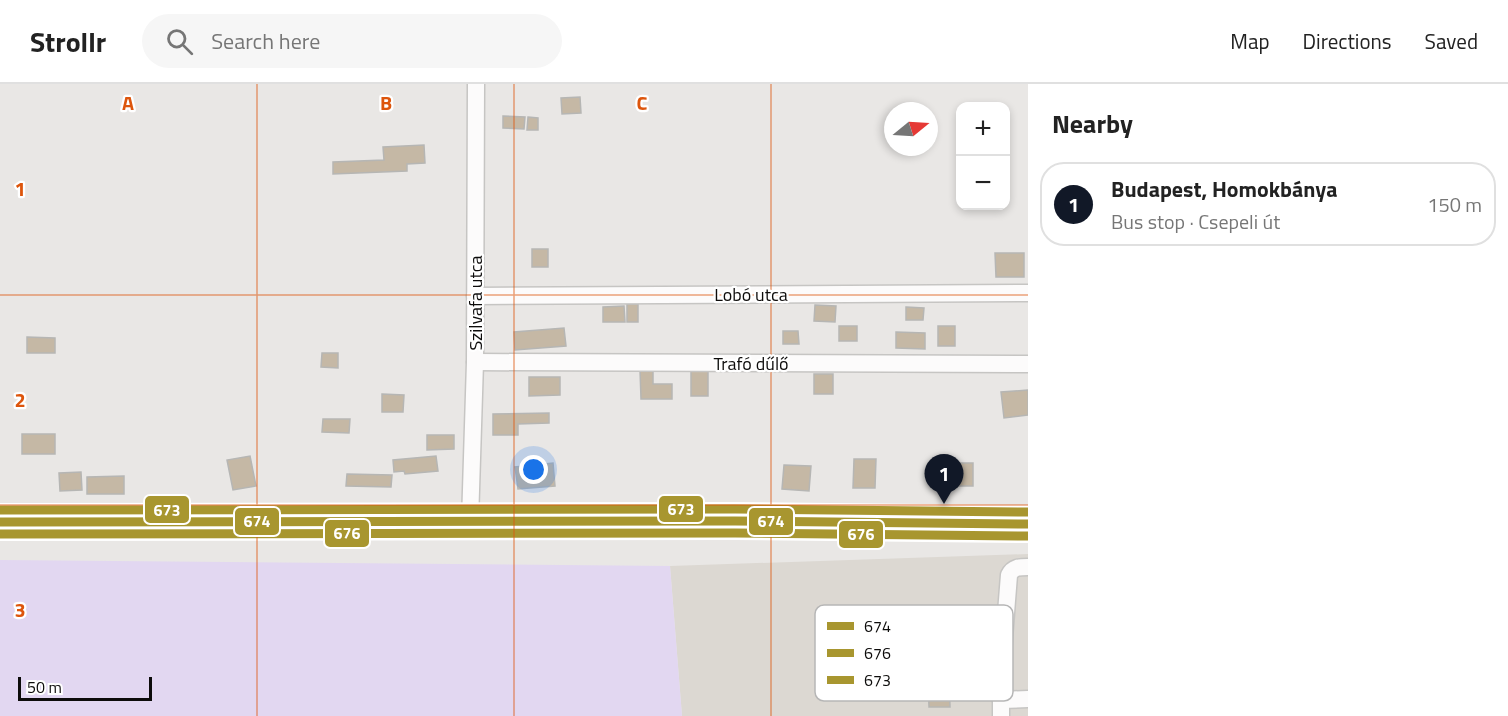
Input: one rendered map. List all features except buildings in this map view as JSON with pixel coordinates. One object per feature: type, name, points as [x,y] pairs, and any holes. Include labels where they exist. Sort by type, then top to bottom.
[{"type":"street","name":"Szilvafa utca","points":[[470,522],[475,362],[476,84]]},
{"type":"street","name":"Lobó utca","points":[[475,296],[1028,293]]},
{"type":"street","name":"Trafó dűlő","points":[[475,362],[1028,364]]},
{"type":"street","points":[[0,522],[1028,524]]},
{"type":"street","points":[[1007,605],[1009,575],[1016,568],[1028,567]]},
{"type":"street","points":[[1001,708],[1028,699]]},
{"type":"shaded area","points":[[1028,554],[1028,716],[682,716],[670,566]]},
{"type":"shaded area","points":[[0,560],[670,566],[682,716],[0,716]]},
{"type":"transit line","name":"673","points":[[0,510],[735,509],[1028,512]]},
{"type":"transit line","name":"674","points":[[0,522],[735,521],[1028,524]]},
{"type":"transit line","name":"676","points":[[0,534],[735,533],[1028,536]]},
{"type":"place","name":"Budapest, Homokbánya","points":[[944,504]]}]
